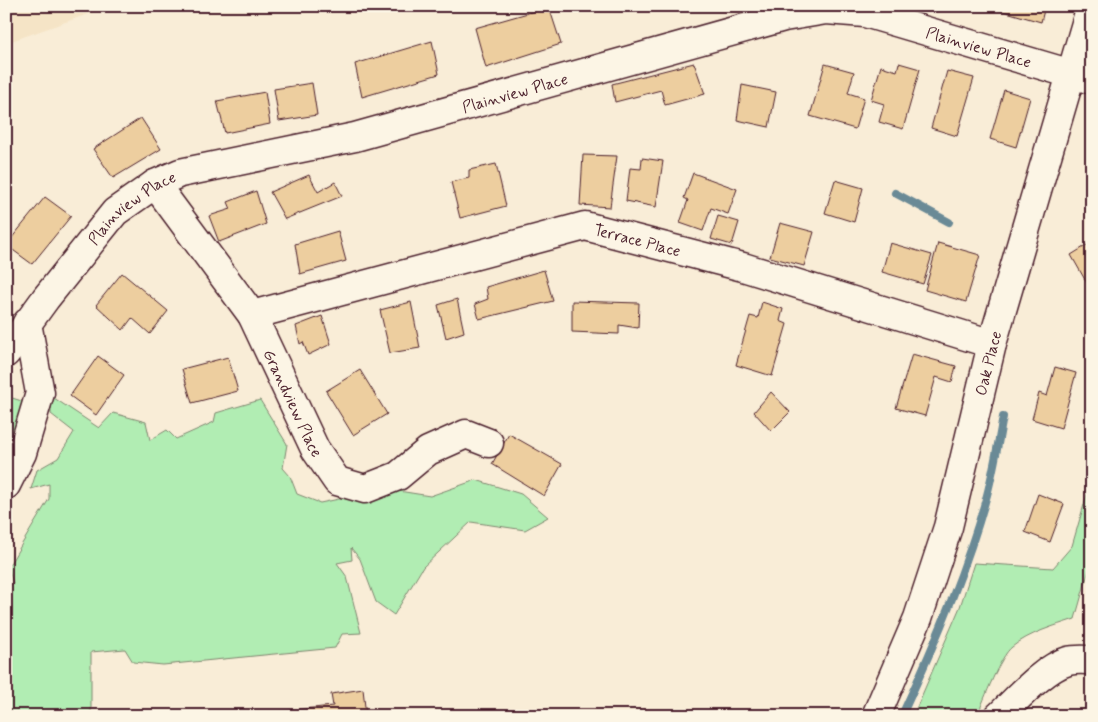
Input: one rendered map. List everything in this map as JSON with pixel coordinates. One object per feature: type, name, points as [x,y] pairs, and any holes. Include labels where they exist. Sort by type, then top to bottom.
[{"type":"street","name":"Oak Place","points":[[876,716],[918,618],[948,527],[992,344],[1081,77],[1091,6]]},
{"type":"street","name":"Plainview Place","points":[[6,353],[99,229],[115,212],[155,184],[180,173],[210,165],[355,137],[784,17],[826,10],[847,9],[884,18],[1081,77]]},
{"type":"street","name":"Grandview Place","points":[[155,184],[252,315],[315,449],[337,481],[366,489],[398,476],[428,451],[466,434],[489,443]]},
{"type":"street","name":"Terrace Place","points":[[252,315],[585,226],[743,267],[992,344]]},
{"type":"street","points":[[6,485],[22,453],[40,393],[27,323]]},
{"type":"street","points":[[999,716],[1030,686],[1053,670],[1068,661],[1092,660]]},
{"type":"shaded area","points":[[6,6],[111,6],[6,43]]},
{"type":"green space","points":[[6,396],[31,404],[6,455]]},
{"type":"green space","points":[[51,396],[99,428],[113,413],[146,422],[150,440],[167,430],[176,439],[214,422],[216,413],[260,400],[287,444],[283,468],[290,476],[297,494],[320,503],[386,489],[430,496],[476,480],[521,494],[548,517],[525,530],[471,522],[423,567],[394,615],[376,602],[360,559],[351,548],[352,560],[337,563],[347,577],[361,633],[342,634],[335,648],[163,665],[133,662],[125,649],[91,652],[91,712],[55,716],[6,716],[6,590],[13,583],[8,567],[49,499],[49,484],[31,489],[37,470],[58,458],[74,432],[51,414]]},
{"type":"green space","points":[[1092,477],[1092,559],[1075,619],[1034,634],[1012,647],[1002,659],[977,716],[913,716],[960,607],[974,563],[1053,568],[1072,546]]},
{"type":"building","points":[[997,6],[1045,6],[1041,22],[996,9]]},
{"type":"building","points":[[549,7],[561,44],[486,68],[475,28]]},
{"type":"building","points":[[432,41],[439,74],[362,97],[355,64]]},
{"type":"building","points":[[694,63],[705,94],[665,105],[661,90],[615,102],[612,84]]},
{"type":"building","points":[[899,63],[920,69],[903,129],[879,122],[884,104],[871,100],[881,66],[897,71]]},
{"type":"building","points":[[825,64],[854,72],[848,93],[864,98],[855,129],[810,116]]},
{"type":"building","points":[[947,71],[974,78],[957,136],[931,128]]},
{"type":"building","points":[[312,83],[317,115],[279,121],[274,89]]},
{"type":"building","points":[[742,85],[776,92],[769,127],[737,120]]},
{"type":"building","points":[[1004,90],[1030,98],[1016,147],[990,139]]},
{"type":"building","points":[[265,92],[270,124],[225,133],[217,101]]},
{"type":"building","points":[[141,118],[161,149],[113,178],[93,149]]},
{"type":"building","points":[[583,155],[617,156],[610,207],[580,205]]},
{"type":"building","points":[[642,158],[663,161],[656,207],[626,201],[630,168],[641,169]]},
{"type":"building","points":[[496,164],[506,206],[460,218],[451,182],[469,178],[469,170]]},
{"type":"building","points":[[693,173],[737,189],[728,214],[711,208],[703,231],[680,223],[688,200],[684,198]]},
{"type":"building","points":[[309,175],[318,192],[335,182],[342,196],[285,219],[270,192]]},
{"type":"building","points":[[835,180],[863,188],[854,222],[825,213]]},
{"type":"building","points":[[256,191],[266,224],[219,242],[209,216],[231,209],[228,202]]},
{"type":"building","points":[[45,197],[71,216],[32,264],[6,245]]},
{"type":"building","points":[[718,216],[739,222],[732,245],[711,239]]},
{"type":"building","points":[[780,223],[814,232],[804,266],[770,257]]},
{"type":"building","points":[[338,231],[346,261],[300,274],[295,244]]},
{"type":"building","points":[[1092,242],[1092,292],[1071,255]]},
{"type":"building","points":[[890,243],[932,255],[923,284],[882,272]]},
{"type":"building","points":[[938,243],[980,255],[966,302],[925,290]]},
{"type":"building","points":[[544,270],[553,301],[479,319],[475,304],[488,299],[486,287]]},
{"type":"building","points":[[122,273],[168,311],[150,334],[132,318],[123,330],[96,305]]},
{"type":"building","points":[[457,299],[464,332],[446,338],[438,305]]},
{"type":"building","points":[[572,301],[639,303],[638,328],[619,325],[619,334],[572,332]]},
{"type":"building","points":[[411,302],[420,348],[390,353],[380,310]]},
{"type":"building","points":[[762,302],[783,309],[780,321],[787,324],[772,376],[736,365],[750,316],[758,318]]},
{"type":"building","points":[[322,316],[331,344],[308,355],[303,342],[300,344],[296,326]]},
{"type":"building","points":[[912,354],[956,366],[952,382],[936,377],[925,416],[896,408]]},
{"type":"building","points":[[98,356],[124,375],[96,415],[70,396]]},
{"type":"building","points":[[228,357],[238,391],[192,403],[182,369]]},
{"type":"building","points":[[1055,367],[1076,373],[1061,428],[1032,419],[1039,393],[1047,396]]},
{"type":"building","points":[[360,370],[387,414],[353,435],[326,391]]},
{"type":"building","points":[[771,392],[790,412],[771,431],[754,412]]},
{"type":"building","points":[[509,434],[562,464],[544,496],[492,464]]},
{"type":"building","points":[[1038,494],[1064,504],[1050,542],[1025,532]]},
{"type":"building","points":[[363,689],[366,716],[234,716],[333,706],[331,694]]},
{"type":"waterway","points":[[895,193],[949,222]]},
{"type":"waterway","points":[[902,715],[938,634],[960,579],[979,523],[994,466],[1003,417]]}]
